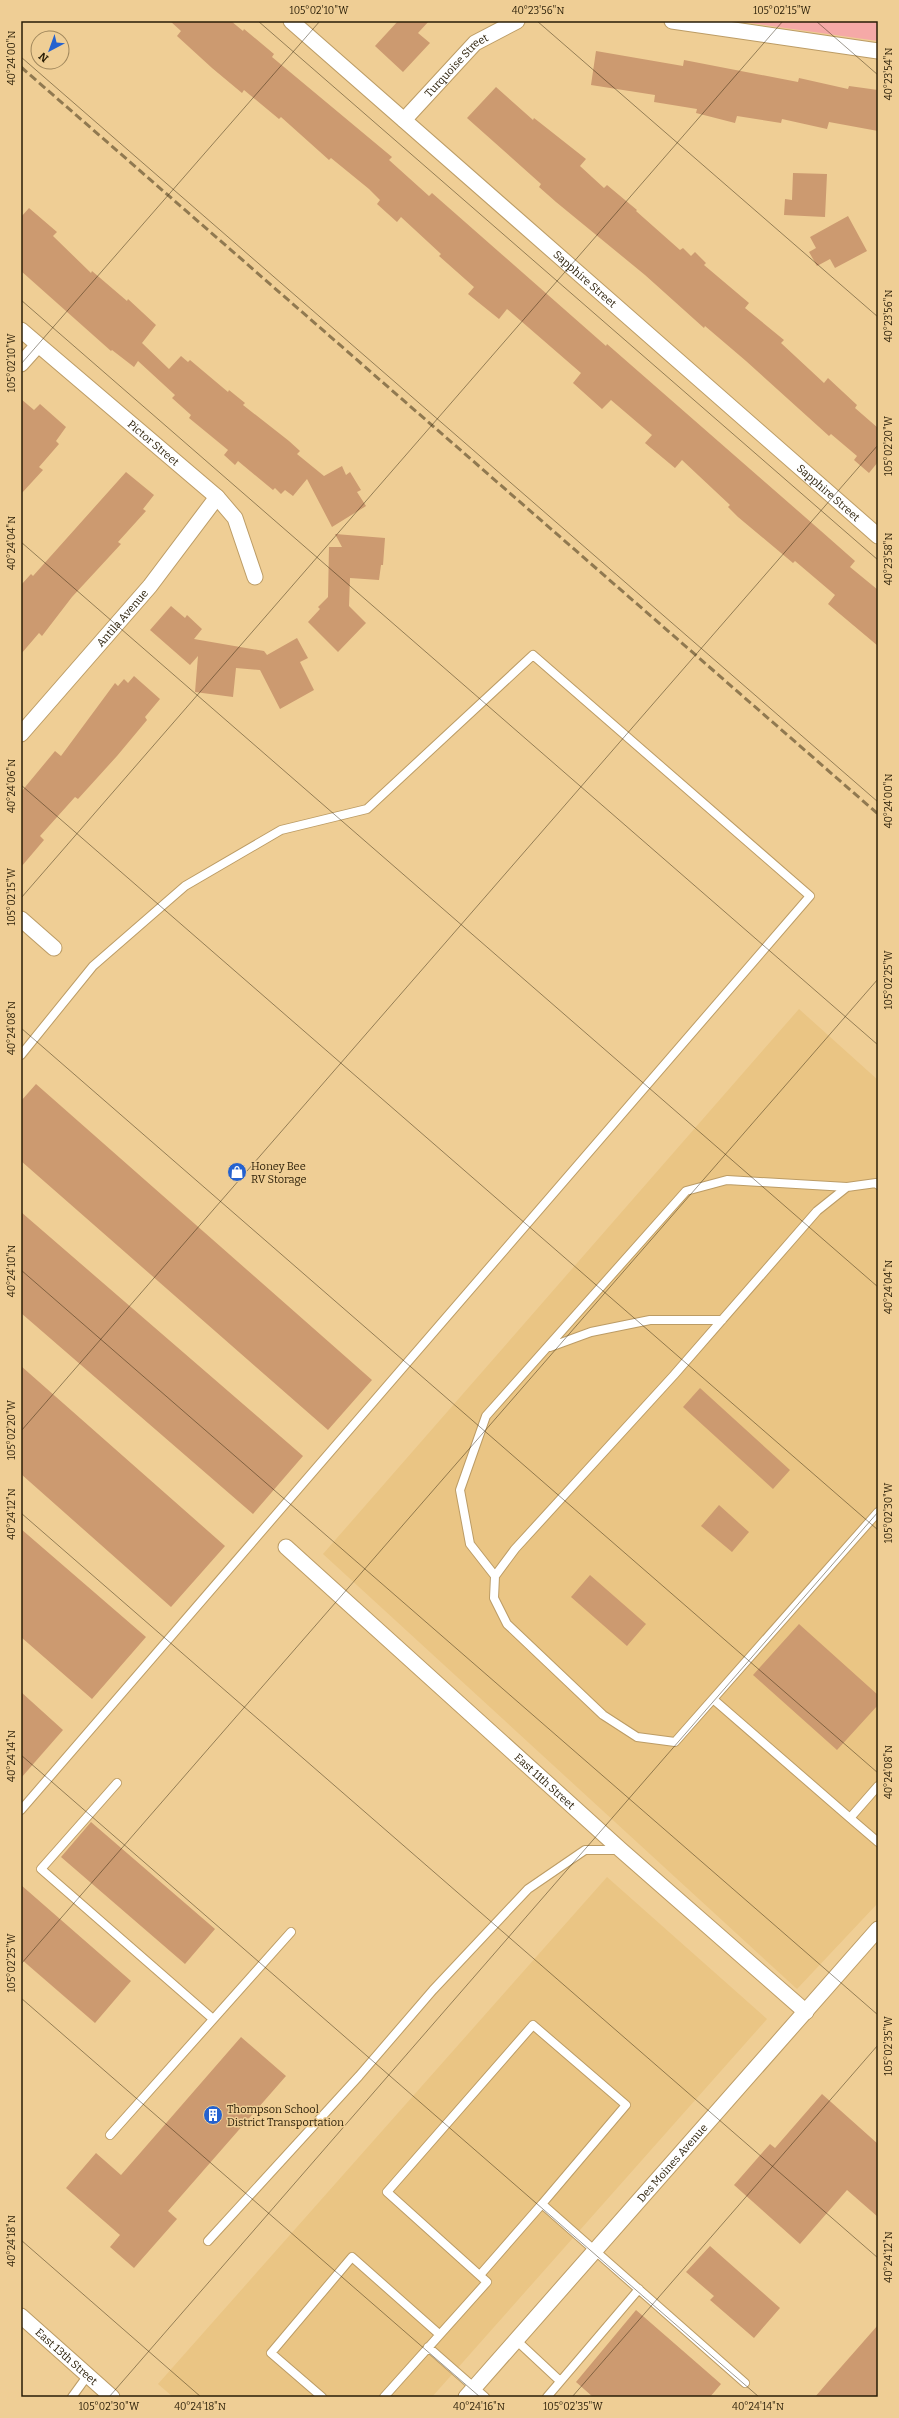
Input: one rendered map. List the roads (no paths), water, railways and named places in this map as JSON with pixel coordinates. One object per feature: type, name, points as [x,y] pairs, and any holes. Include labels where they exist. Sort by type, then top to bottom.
[{"type":"street","name":"Sapphire Street","points":[[291,21],[878,536]]},
{"type":"street","name":"Turquoise Street","points":[[404,120],[475,43],[517,21]]},
{"type":"street","points":[[672,21],[878,51]]},
{"type":"street","name":"Pictor Street","points":[[21,330],[217,497],[235,518],[254,577]]},
{"type":"street","points":[[21,364],[38,345]]},
{"type":"street","name":"Antila Avenue","points":[[21,734],[150,586],[217,497]]},
{"type":"street","points":[[21,919],[54,948]]},
{"type":"street","name":"East 11th Street","points":[[286,1547],[621,1850],[806,2012]]},
{"type":"street","name":"Des Moines Avenue","points":[[475,2394],[516,2340],[878,1929]]},
{"type":"street","name":"East 13th Street","points":[[21,2316],[112,2397]]},
{"type":"lane","points":[[21,1055],[93,966],[184,886],[281,830],[367,809],[533,655],[810,896],[21,1810]]},
{"type":"lane","points":[[495,1576],[470,1544],[460,1490],[486,1416],[686,1191],[727,1180],[847,1187],[876,1183],[878,1185]]},
{"type":"lane","points":[[847,1187],[817,1211],[722,1320],[515,1549],[495,1576],[494,1598],[507,1624],[603,1715],[636,1737],[675,1742],[878,1512]]},
{"type":"lane","points":[[548,1348],[591,1332],[650,1320],[722,1320]]},
{"type":"lane","points":[[713,1699],[878,1842]]},
{"type":"lane","points":[[117,1783],[41,1869],[213,2020]]},
{"type":"lane","points":[[850,1818],[878,1786]]},
{"type":"lane","points":[[208,2241],[358,2076],[433,1990],[528,1889],[585,1850],[621,1850]]},
{"type":"lane","points":[[110,2135],[291,1932]]},
{"type":"lane","points":[[384,2397],[487,2282],[387,2192],[533,2025],[626,2105],[480,2275]]},
{"type":"lane","points":[[542,2204],[745,2384]]},
{"type":"lane","points":[[322,2397],[271,2353],[352,2257],[439,2334]]},
{"type":"lane","points":[[546,2397],[639,2289]]},
{"type":"lane","points":[[516,2340],[560,2381]]},
{"type":"lane","points":[[428,2347],[475,2394]]},
{"type":"lane","points":[[72,2397],[88,2375]]},
{"type":"railway","points":[[21,67],[878,814]]},
{"type":"place","name":"Honey Bee RV Storage","points":[[237,1172]]},
{"type":"place","name":"Thompson School District Transportation","points":[[213,2115]]}]
